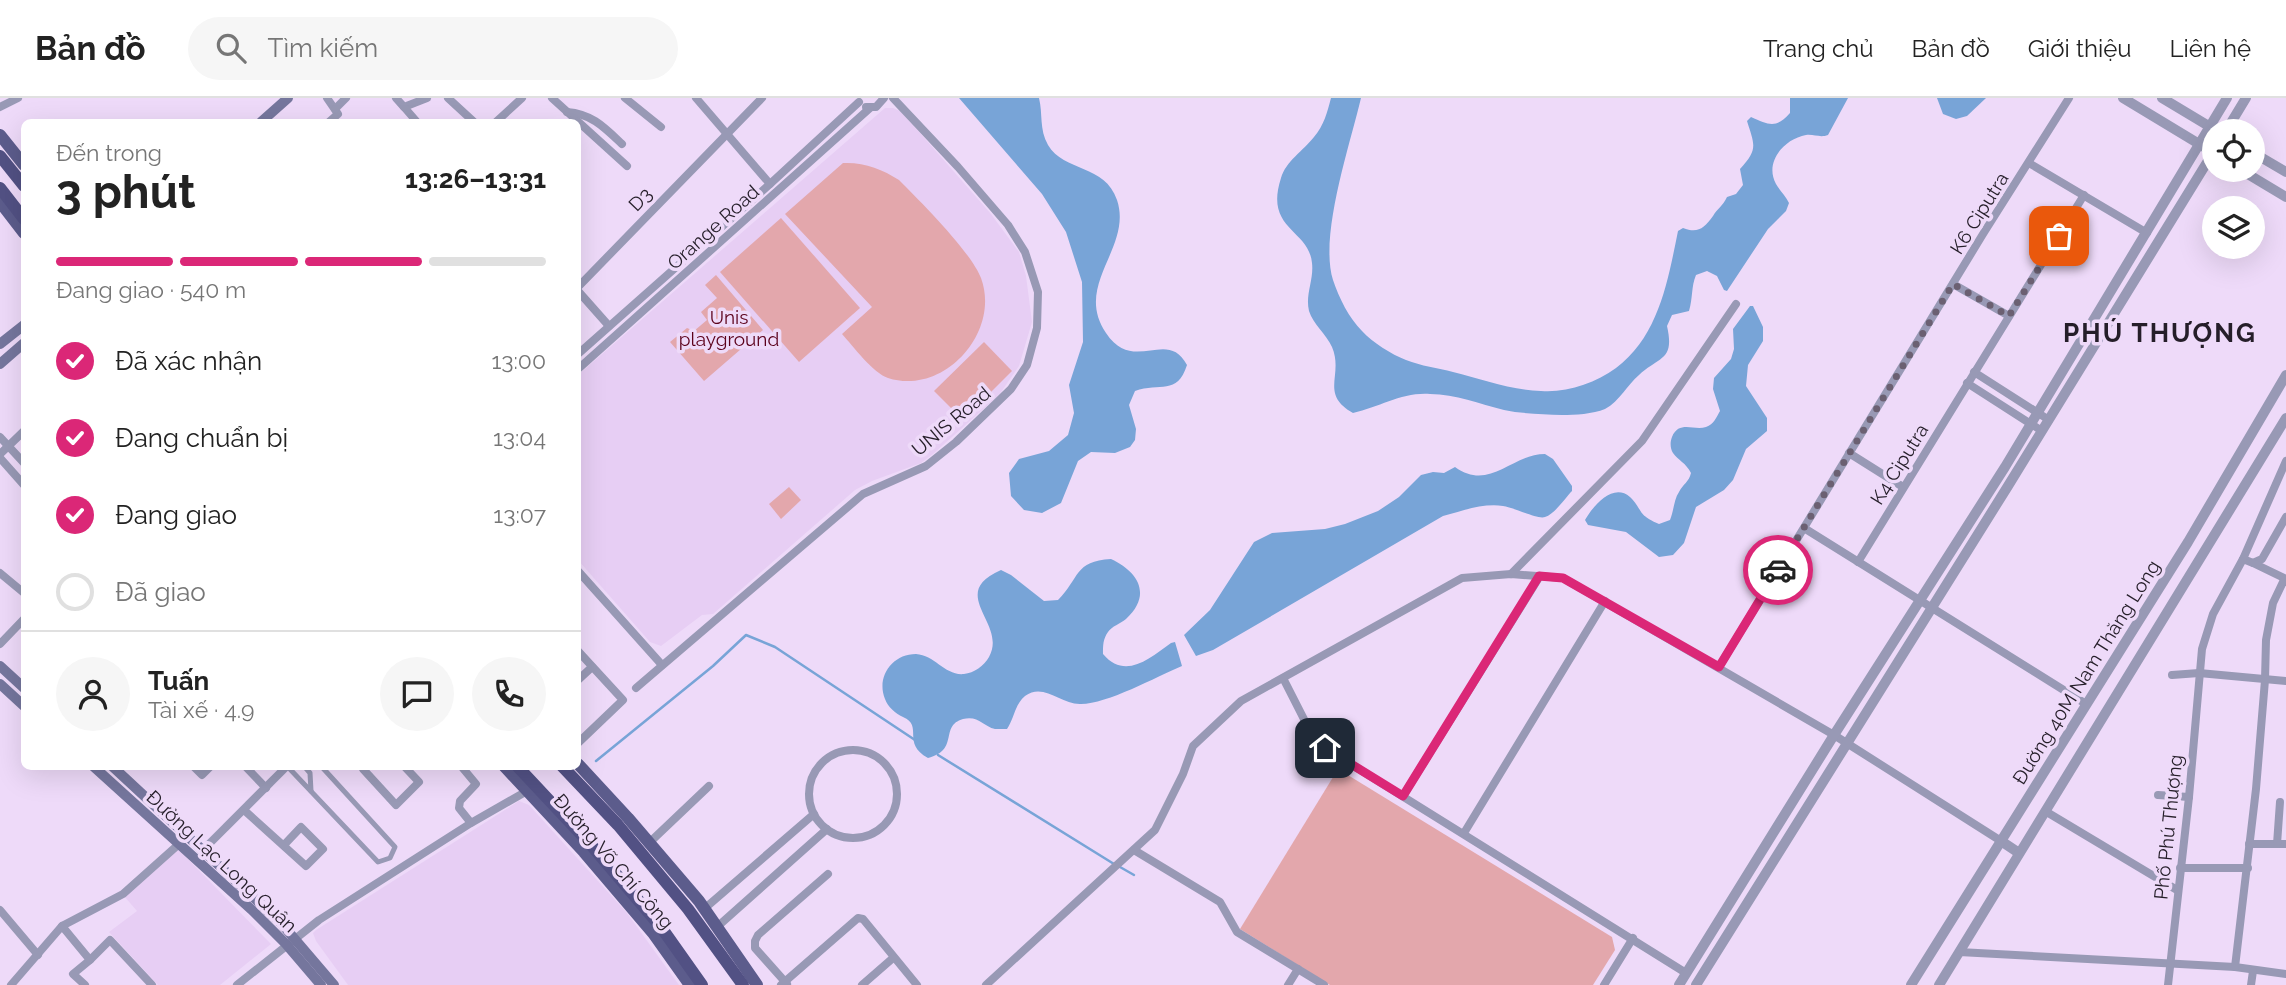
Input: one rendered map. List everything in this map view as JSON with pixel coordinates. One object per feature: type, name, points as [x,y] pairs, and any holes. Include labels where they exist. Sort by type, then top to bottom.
[{"type":"highway","points":[[0,156],[21,182]]},
{"type":"highway","points":[[0,188],[21,215]]},
{"type":"highway","name":"Đường Võ Chí Công","points":[[521,770],[661,927],[702,985]]},
{"type":"highway","name":"Đường Võ Chí Công","points":[[566,770],[618,825],[688,909],[743,985]]},
{"type":"highway","points":[[560,812],[562,828]]},
{"type":"main road","points":[[264,119],[288,98]]},
{"type":"main road","points":[[0,135],[21,161]]},
{"type":"main road","points":[[0,202],[21,229]]},
{"type":"main road","points":[[0,344],[21,328]]},
{"type":"main road","points":[[0,364],[21,346]]},
{"type":"main road","points":[[0,666],[21,685]]},
{"type":"main road","points":[[0,684],[21,703]]},
{"type":"main road","name":"Đường Võ Chí Công","points":[[581,767],[705,909],[757,985]]},
{"type":"main road","name":"Đường Lạc Long Quân","points":[[97,770],[179,845],[213,881],[290,941],[321,985]]},
{"type":"main road","name":"Đường Lạc Long Quân","points":[[116,770],[203,850],[334,985]]},
{"type":"main road","name":"Đường Võ Chí Công","points":[[508,770],[653,933],[690,985]]},
{"type":"street","points":[[0,107],[18,98]]},
{"type":"street","points":[[327,98],[338,114],[332,119]]},
{"type":"street","points":[[335,109],[346,98]]},
{"type":"street","points":[[396,98],[413,119]]},
{"type":"street","points":[[404,107],[427,98]]},
{"type":"street","points":[[448,98],[471,119]]},
{"type":"street","points":[[499,119],[522,98]]},
{"type":"street","points":[[552,98],[575,119]]},
{"type":"street","points":[[625,98],[661,127]]},
{"type":"street","points":[[696,98],[770,184]]},
{"type":"street","name":"D3","points":[[581,286],[762,98]]},
{"type":"street","name":"Orange Road","points":[[581,366],[884,98]]},
{"type":"street","name":"UNIS Road","points":[[636,688],[863,494],[926,466],[956,442],[1011,389],[1027,365],[1037,328],[1038,292],[1025,252],[1008,225],[893,98]]},
{"type":"street","name":"K6 Ciputra","points":[[1719,667],[2069,98]]},
{"type":"street","points":[[2123,98],[2202,146]]},
{"type":"street","points":[[2218,119],[2227,98]]},
{"type":"street","points":[[2233,119],[2246,98]]},
{"type":"street","points":[[2154,117],[2163,99],[2202,122]]},
{"type":"street","points":[[858,100],[870,108]]},
{"type":"street","name":"Orange Road","points":[[581,351],[770,184],[858,100]]},
{"type":"street","points":[[567,112],[589,116],[621,144]]},
{"type":"street","points":[[581,125],[627,166]]},
{"type":"street","points":[[1679,985],[2031,424],[2202,141]]},
{"type":"street","points":[[2265,160],[2286,172]]},
{"type":"street","points":[[2029,163],[2147,233]]},
{"type":"street","points":[[1283,678],[1309,729],[1325,748],[1633,937],[1698,983],[2202,170]]},
{"type":"street","points":[[2261,182],[2286,197]]},
{"type":"street","name":"K4 Ciputra","points":[[1857,562],[2084,195]]},
{"type":"street","points":[[1953,284],[2009,316]]},
{"type":"street","points":[[581,292],[610,326]]},
{"type":"street","points":[[1511,574],[1642,442],[1736,304]]},
{"type":"street","points":[[1974,372],[2049,420]]},
{"type":"street","name":"Đường 40M Nam Thăng Long","points":[[1911,985],[2188,542],[2286,375]]},
{"type":"street","points":[[1967,383],[2042,431]]},
{"type":"street","name":"Đường 40M Nam Thăng Long","points":[[1939,985],[2286,418]]},
{"type":"street","points":[[21,434],[0,456],[21,481]]},
{"type":"street","points":[[0,438],[21,460]]},
{"type":"street","points":[[1849,453],[1903,487]]},
{"type":"street","name":"Phố Phú Thượng","points":[[2168,985],[2202,649],[2213,614],[2243,559],[2286,461]]},
{"type":"street","points":[[2253,563],[2262,559],[2286,517]]},
{"type":"street","points":[[1804,528],[2086,704]]},
{"type":"street","points":[[2235,967],[2248,868],[2265,680],[2266,640],[2273,603],[2286,580],[2243,559]]},
{"type":"street","points":[[0,573],[21,590]]},
{"type":"street","points":[[581,574],[662,665]]},
{"type":"street","points":[[986,985],[1155,830],[1183,774],[1193,746],[1241,701],[1462,578],[1511,574],[1563,578],[1834,735],[2019,853]]},
{"type":"street","points":[[1403,796],[1539,576]]},
{"type":"street","points":[[1464,833],[1605,601]]},
{"type":"street","points":[[2,637],[21,621]]},
{"type":"street","points":[[581,654],[623,701],[581,740]]},
{"type":"street","points":[[581,677],[592,667]]},
{"type":"street","points":[[2172,675],[2199,673],[2286,681]]},
{"type":"street","points":[[850,750],[864,751],[877,757],[888,767],[895,780],[898,795],[895,810],[887,823],[875,833],[861,838],[846,838],[827,829],[814,814],[809,798],[816,771],[825,760],[850,750]]},
{"type":"street","points":[[249,770],[266,788]]},
{"type":"street","points":[[203,850],[283,770]]},
{"type":"street","points":[[291,770],[378,862],[390,858],[395,847],[324,770]]},
{"type":"street","points":[[307,770],[310,774],[311,791]]},
{"type":"street","points":[[364,770],[396,805],[419,782],[408,770]]},
{"type":"street","points":[[464,770],[476,784],[460,801],[459,808],[471,823]]},
{"type":"street","points":[[310,774],[328,774]]},
{"type":"street","points":[[649,843],[709,786]]},
{"type":"street","points":[[237,985],[318,919],[527,791]]},
{"type":"street","points":[[2158,795],[2189,797]]},
{"type":"street","points":[[2249,844],[2281,844],[2280,802]]},
{"type":"street","points":[[244,810],[306,866],[323,849],[301,827],[284,845]]},
{"type":"street","points":[[2045,811],[2177,890]]},
{"type":"street","points":[[705,909],[814,814]]},
{"type":"street","points":[[717,928],[827,829]]},
{"type":"street","points":[[16,983],[62,926],[123,894],[179,845]]},
{"type":"street","points":[[1134,849],[1220,902],[1237,932],[1324,985]]},
{"type":"street","points":[[2180,868],[2248,868]]},
{"type":"street","points":[[828,874],[758,935],[755,947],[785,984],[858,918],[868,925],[918,985]]},
{"type":"street","points":[[0,910],[38,954]]},
{"type":"street","points":[[62,926],[90,960]]},
{"type":"street","points":[[1604,985],[1633,937]]},
{"type":"street","points":[[85,985],[73,974],[110,940],[152,985]]},
{"type":"street","points":[[1959,952],[2235,967],[2286,974]]},
{"type":"street","points":[[862,985],[893,958]]},
{"type":"street","points":[[1289,985],[1298,969]]},
{"type":"street","points":[[2250,985],[2253,971]]},
{"type":"shaded area","points":[[885,108],[900,111],[991,214],[1019,252],[1026,276],[1032,322],[1019,366],[999,395],[921,463],[855,490],[713,614],[702,615],[661,646],[650,642],[581,563],[581,372]]},
{"type":"shaded area","points":[[519,801],[529,805],[627,913],[679,985],[348,985],[313,933]]},
{"type":"shaded area","points":[[178,849],[271,944],[220,985],[158,985],[109,932],[137,911],[124,896]]},
{"type":"green space","points":[[843,163],[873,167],[899,180],[956,241],[981,278],[985,299],[983,319],[975,338],[963,355],[947,369],[929,378],[909,381],[888,378],[876,371],[857,352],[842,334],[872,307],[785,214]]},
{"type":"green space","points":[[781,218],[860,308],[799,362],[720,272]]},
{"type":"green space","name":"Unis playground","points":[[716,275],[763,330],[704,381],[670,342],[687,328],[694,331],[707,320],[701,312],[717,298],[705,285]]},
{"type":"green space","points":[[984,342],[1012,371],[963,420],[934,391]]},
{"type":"green space","points":[[789,487],[801,500],[781,519],[769,504]]},
{"type":"green space","points":[[1338,769],[1612,937],[1615,950],[1593,985],[1330,985],[1240,929]]},
{"type":"water","points":[[959,98],[1039,98],[1043,133],[1048,145],[1064,160],[1103,180],[1117,200],[1120,217],[1117,234],[1099,282],[1096,298],[1098,315],[1106,333],[1117,345],[1128,350],[1170,350],[1179,354],[1187,365],[1183,375],[1173,384],[1135,391],[1129,405],[1136,429],[1135,440],[1130,447],[1115,453],[1091,452],[1078,461],[1061,503],[1042,513],[1024,510],[1011,496],[1009,473],[1019,459],[1049,451],[1068,435],[1074,413],[1069,385],[1083,342],[1082,282],[1066,232],[1042,194]]},
{"type":"water","points":[[1331,98],[1361,98],[1338,190],[1330,240],[1333,280],[1341,301],[1353,320],[1377,344],[1412,362],[1507,386],[1551,391],[1580,386],[1608,373],[1631,355],[1642,340],[1659,306],[1678,231],[1683,228],[1697,230],[1704,227],[1727,197],[1736,194],[1743,185],[1740,169],[1750,156],[1753,146],[1747,121],[1751,117],[1772,124],[1781,122],[1790,113],[1790,98],[1848,98],[1828,135],[1798,137],[1778,153],[1774,160],[1773,176],[1789,203],[1786,211],[1768,229],[1727,291],[1717,276],[1707,271],[1696,275],[1689,311],[1672,315],[1667,326],[1669,346],[1664,356],[1639,375],[1615,402],[1605,409],[1562,415],[1511,411],[1440,394],[1400,398],[1353,413],[1337,399],[1334,383],[1336,366],[1332,347],[1309,311],[1312,263],[1309,252],[1283,219],[1278,208],[1277,195],[1283,172],[1317,132],[1325,119]]},
{"type":"water","points":[[1937,98],[1986,98],[1967,116],[1956,119],[1943,114]]},
{"type":"water","points":[[1750,306],[1753,306],[1763,327],[1763,341],[1748,365],[1746,386],[1767,418],[1767,431],[1746,449],[1733,480],[1724,490],[1696,507],[1684,543],[1673,555],[1659,557],[1626,532],[1588,525],[1585,520],[1593,508],[1610,494],[1617,492],[1630,497],[1643,515],[1652,521],[1659,524],[1670,520],[1677,495],[1691,473],[1673,453],[1672,437],[1683,427],[1706,427],[1716,418],[1720,411],[1713,389],[1714,378],[1731,359],[1734,349],[1733,329]]},
{"type":"water","points":[[1545,454],[1553,459],[1572,486],[1572,491],[1549,515],[1537,517],[1495,505],[1443,516],[1213,650],[1196,656],[1184,635],[1210,610],[1254,542],[1272,533],[1325,529],[1345,524],[1378,511],[1399,497],[1421,475],[1444,473],[1455,467],[1479,476]]},
{"type":"water","points":[[1111,559],[1135,577],[1140,593],[1134,610],[1106,635],[1103,654],[1111,662],[1128,666],[1146,660],[1175,642],[1182,666],[1118,695],[1092,703],[1074,703],[1039,691],[1032,692],[1019,703],[1007,729],[991,728],[973,718],[963,719],[952,727],[944,750],[928,758],[920,752],[914,741],[912,725],[892,710],[885,699],[883,683],[893,662],[916,654],[923,655],[957,674],[975,671],[989,657],[993,644],[978,599],[979,589],[985,579],[1001,570],[1044,601],[1058,600],[1084,567],[1099,560]]},
{"type":"waterway","points":[[596,761],[713,666],[746,635],[775,647],[915,740]]},
{"type":"waterway","points":[[938,755],[1114,864]]},
{"type":"waterway","points":[[1120,867],[1134,875]]},
{"type":"way so far","points":[[1778,570],[1953,284],[2009,316],[2059,236]]},
{"type":"district","name":"PHÚ THƯỢNG","points":[[2160,333]]},
{"type":"route","points":[[1325,748],[1403,796],[1539,576],[1563,578],[1719,667],[1778,570]]}]
